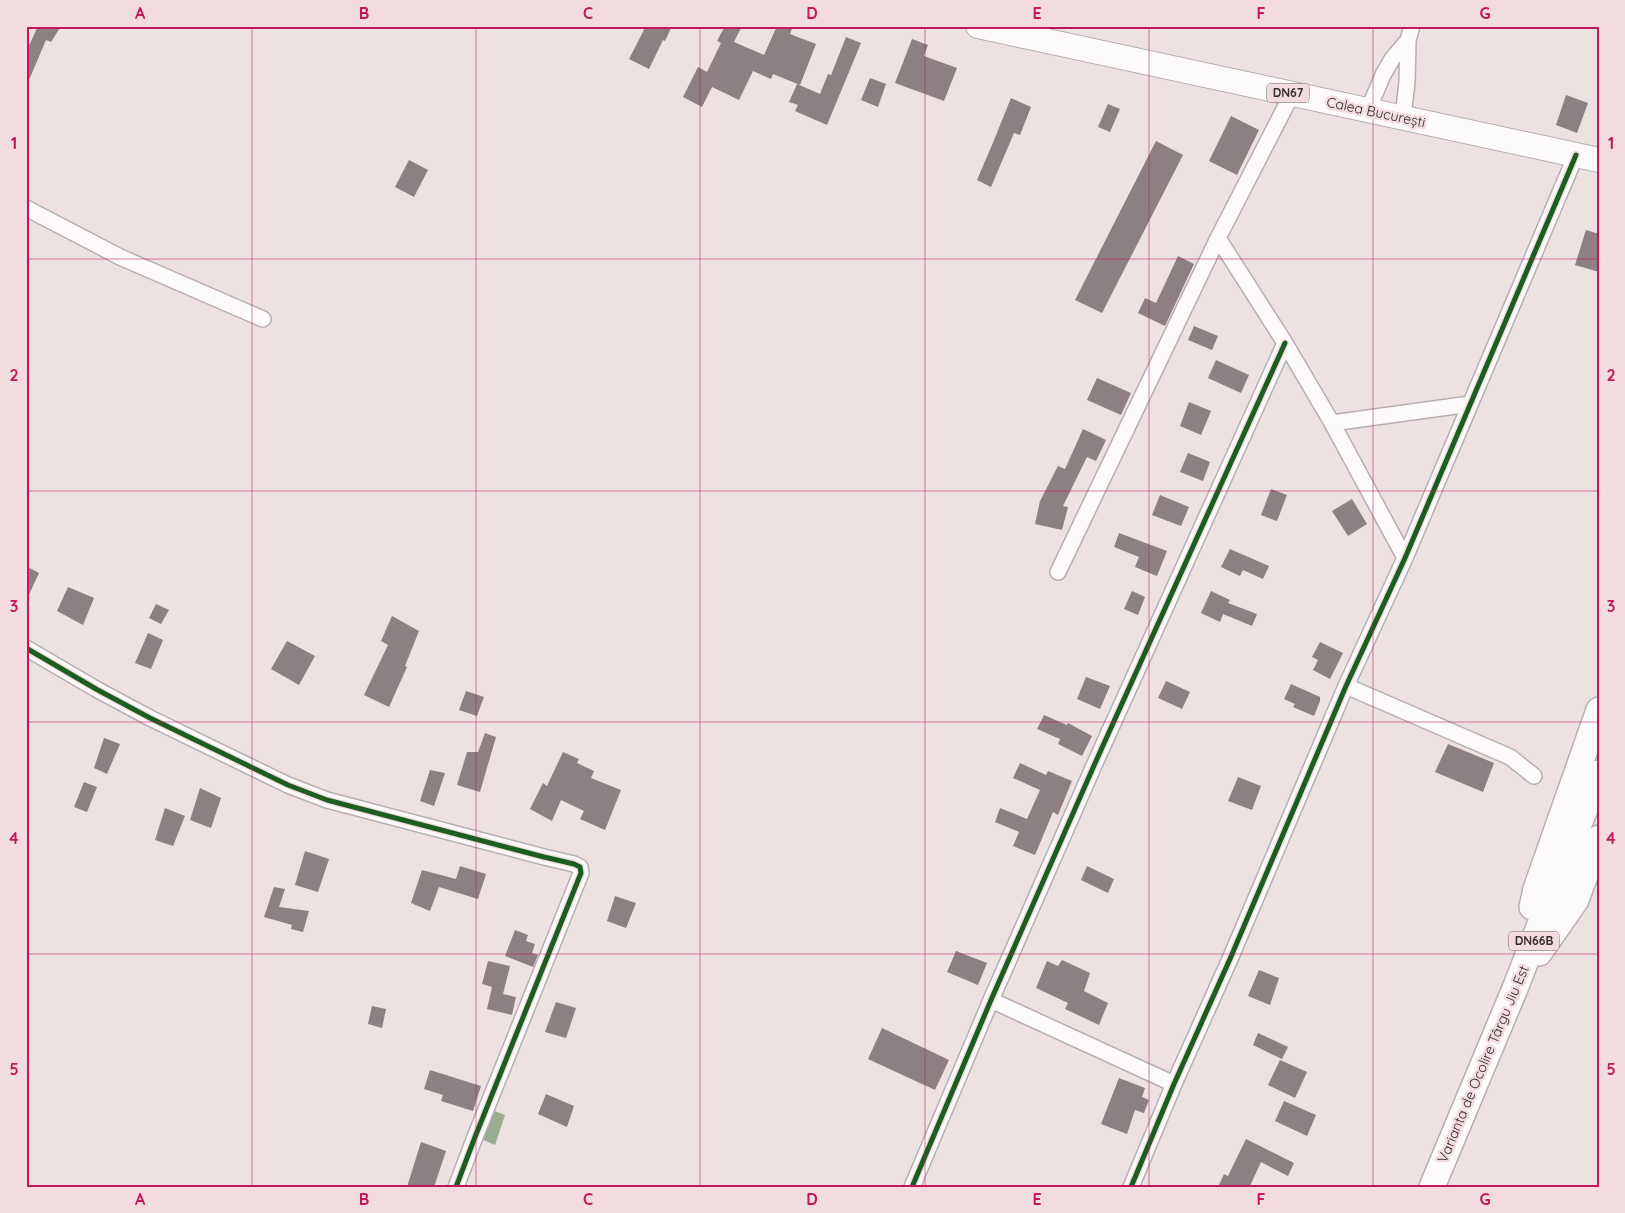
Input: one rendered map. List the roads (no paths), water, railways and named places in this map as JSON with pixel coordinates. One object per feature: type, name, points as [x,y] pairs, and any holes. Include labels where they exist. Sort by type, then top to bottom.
[{"type":"highway","points":[[1516,986],[1536,889],[1599,710]]},
{"type":"highway","name":"Varianta de Ocolire Târgu Jiu Est","points":[[1432,1187],[1516,986],[1599,773]]},
{"type":"highway","points":[[1516,986],[1576,900],[1599,838]]},
{"type":"main road","name":"Calea București","points":[[978,26],[1588,157]]},
{"type":"street","points":[[1368,110],[1388,67],[1410,33]]},
{"type":"street","points":[[1403,117],[1410,33]]},
{"type":"street","points":[[1058,572],[1218,238],[1292,94]]},
{"type":"street","points":[[1131,1187],[1346,686],[1405,558],[1470,404],[1588,157]]},
{"type":"street","points":[[26,208],[120,257],[263,319]]},
{"type":"street","points":[[1218,238],[1332,423],[1405,558]]},
{"type":"street","points":[[912,1187],[991,1000],[1096,761],[1284,343]]},
{"type":"street","points":[[1332,423],[1470,404]]},
{"type":"street","points":[[26,648],[103,693],[288,785],[327,800],[580,867],[581,874],[456,1187]]},
{"type":"street","points":[[1346,686],[1510,757],[1534,776]]},
{"type":"street","points":[[991,1000],[1174,1084]]}]
